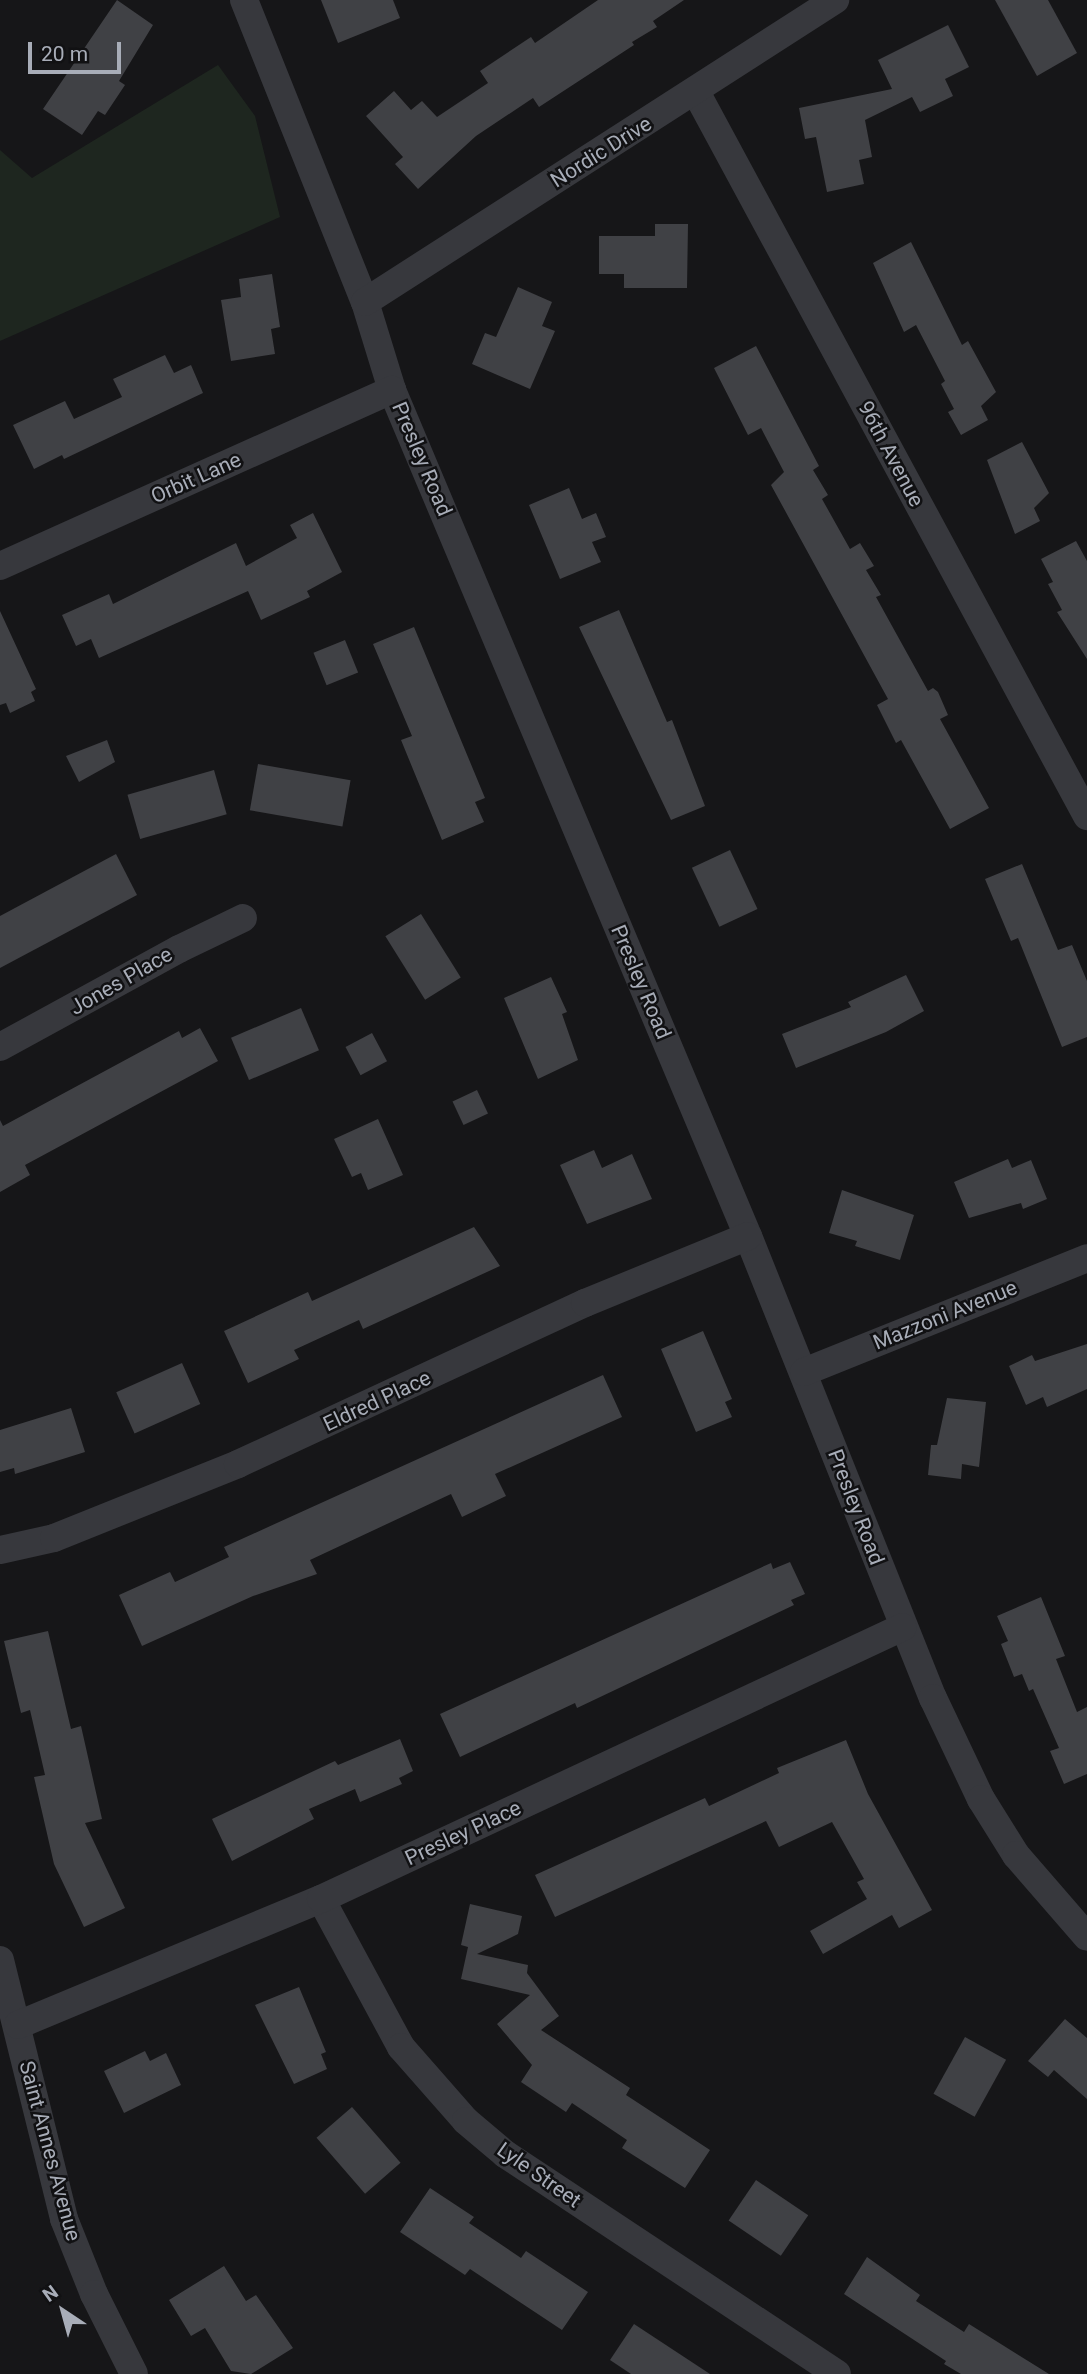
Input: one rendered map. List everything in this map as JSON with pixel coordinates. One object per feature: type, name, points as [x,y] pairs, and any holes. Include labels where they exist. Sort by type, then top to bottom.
[{"type":"street","name":"Presley Road","points":[[244,0],[365,302],[393,390],[804,1371],[904,1627],[981,1799],[1016,1855],[1087,1937]]},
{"type":"street","name":"Nordic Drive","points":[[365,302],[696,92],[835,0]]},
{"type":"street","name":"96th Avenue","points":[[696,92],[1087,816]]},
{"type":"street","name":"Orbit Lane","points":[[0,566],[393,390]]},
{"type":"street","name":"Jones Place","points":[[0,1047],[179,948],[243,918]]},
{"type":"street","name":"Eldred Place","points":[[0,1550],[54,1538],[238,1464],[585,1303],[748,1236]]},
{"type":"street","name":"Mazzoni Avenue","points":[[804,1371],[1087,1258]]},
{"type":"street","name":"Presley Place","points":[[18,2025],[321,1899],[904,1627]]},
{"type":"street","name":"Lyle Street","points":[[321,1899],[401,2047],[466,2121],[505,2154],[837,2374]]},
{"type":"street","name":"Saint Annes Avenue","points":[[0,1959],[64,2219],[94,2294],[134,2374]]},
{"type":"shaded area","points":[[218,65],[255,116],[280,217],[0,341],[0,150],[32,178]]},
{"type":"building","points":[[117,0],[153,25],[119,81],[125,85],[105,115],[98,111],[82,135],[43,109]]},
{"type":"building","points":[[321,0],[393,0],[400,18],[338,43]]},
{"type":"building","points":[[598,0],[684,0],[653,21],[657,27],[632,42],[634,45],[539,107],[533,98],[476,136],[418,189],[395,164],[403,157],[366,116],[394,91],[411,110],[422,101],[437,117],[488,83],[480,71],[531,37],[535,43]]},
{"type":"building","points":[[995,0],[1048,0],[1077,53],[1037,76]]},
{"type":"building","points":[[948,25],[969,67],[945,79],[953,96],[920,112],[912,97],[865,120],[872,157],[859,160],[864,184],[827,192],[816,137],[805,139],[799,108],[892,89],[878,60]]},
{"type":"building","points":[[655,224],[688,224],[687,288],[624,288],[624,274],[599,274],[599,236],[655,236]]},
{"type":"building","points":[[911,242],[962,345],[968,341],[996,392],[981,406],[988,420],[961,435],[948,412],[954,409],[941,384],[945,381],[916,325],[904,332],[873,263]]},
{"type":"building","points":[[272,274],[280,327],[271,329],[275,354],[231,361],[221,300],[241,297],[239,279]]},
{"type":"building","points":[[518,287],[552,302],[542,326],[555,331],[530,389],[472,364],[485,333],[496,337]]},
{"type":"building","points":[[756,346],[819,466],[813,470],[828,495],[822,499],[850,549],[860,543],[874,566],[866,570],[881,595],[876,597],[928,691],[933,688],[938,692],[948,715],[940,719],[989,808],[950,829],[901,740],[896,743],[877,705],[888,699],[771,485],[784,472],[761,428],[748,435],[714,368]]},
{"type":"building","points":[[165,355],[174,373],[191,365],[203,393],[64,459],[62,455],[34,469],[13,425],[65,401],[74,419],[122,397],[113,379]]},
{"type":"building","points":[[1022,442],[1049,493],[1034,508],[1040,521],[1015,534],[987,460]]},
{"type":"building","points":[[569,488],[582,519],[596,513],[606,537],[592,542],[601,562],[560,579],[529,505]]},
{"type":"building","points":[[313,513],[342,572],[307,591],[310,597],[261,620],[248,591],[99,658],[91,639],[76,646],[62,615],[109,594],[113,604],[236,543],[246,566],[297,538],[290,525]]},
{"type":"building","points":[[1076,541],[1087,561],[1087,659],[1057,612],[1062,610],[1048,584],[1053,582],[1041,559]]},
{"type":"building","points":[[619,610],[667,722],[672,720],[705,806],[671,820],[579,627]]},
{"type":"building","points":[[0,611],[36,689],[31,692],[35,701],[10,713],[6,703],[0,705]]},
{"type":"building","points":[[414,627],[485,798],[475,802],[484,822],[442,840],[401,740],[412,736],[373,644]]},
{"type":"building","points":[[345,640],[358,672],[327,685],[313,653]]},
{"type":"building","points":[[107,740],[115,762],[79,782],[66,756]]},
{"type":"building","points":[[258,764],[351,780],[342,827],[250,810]]},
{"type":"building","points":[[214,770],[227,814],[140,839],[127,795]]},
{"type":"building","points":[[730,850],[757,909],[719,927],[692,868]]},
{"type":"building","points":[[116,854],[137,895],[0,968],[0,916]]},
{"type":"building","points":[[1022,864],[1058,950],[1072,945],[1087,981],[1087,1037],[1062,1047],[1018,938],[1011,941],[985,879]]},
{"type":"building","points":[[421,914],[461,978],[425,1000],[385,936]]},
{"type":"building","points":[[906,975],[924,1011],[886,1032],[796,1068],[782,1034],[851,1007],[848,1002]]},
{"type":"building","points":[[551,977],[567,1012],[562,1014],[578,1060],[538,1079],[504,998]]},
{"type":"building","points":[[301,1008],[319,1050],[249,1080],[231,1038]]},
{"type":"building","points":[[200,1028],[218,1061],[25,1165],[30,1175],[0,1192],[0,1120],[3,1126],[179,1031],[182,1038]]},
{"type":"building","points":[[372,1033],[387,1061],[361,1075],[346,1047]]},
{"type":"building","points":[[477,1090],[488,1114],[464,1125],[453,1101]]},
{"type":"building","points":[[378,1119],[403,1175],[368,1190],[361,1173],[352,1177],[334,1139]]},
{"type":"building","points":[[594,1150],[602,1168],[632,1154],[652,1199],[587,1224],[560,1165]]},
{"type":"building","points":[[1008,1159],[1012,1168],[1031,1160],[1047,1199],[1023,1209],[1021,1203],[969,1218],[954,1182]]},
{"type":"building","points":[[842,1190],[914,1215],[900,1260],[855,1246],[857,1241],[829,1233]]},
{"type":"building","points":[[474,1227],[500,1266],[363,1329],[359,1320],[294,1350],[299,1359],[248,1383],[224,1331],[308,1292],[312,1301]]},
{"type":"building","points":[[703,1331],[732,1399],[725,1402],[732,1417],[696,1432],[661,1349]]},
{"type":"building","points":[[1087,1344],[1087,1389],[1047,1407],[1043,1397],[1026,1405],[1009,1366],[1032,1355],[1035,1361]]},
{"type":"building","points":[[182,1363],[200,1404],[135,1433],[116,1392]]},
{"type":"building","points":[[603,1375],[622,1417],[495,1474],[506,1496],[462,1517],[451,1494],[310,1560],[317,1574],[253,1596],[142,1646],[119,1595],[170,1572],[175,1582],[229,1557],[224,1547]]},
{"type":"building","points":[[947,1398],[986,1402],[979,1467],[962,1464],[961,1479],[928,1475],[931,1445],[937,1445]]},
{"type":"building","points":[[71,1408],[85,1452],[15,1474],[14,1468],[0,1472],[0,1430]]},
{"type":"building","points":[[790,1562],[805,1594],[791,1600],[794,1605],[577,1708],[575,1703],[460,1757],[440,1714],[771,1563],[773,1569]]},
{"type":"building","points":[[1041,1597],[1065,1656],[1056,1659],[1077,1712],[1087,1707],[1087,1774],[1064,1784],[1050,1751],[1059,1748],[1033,1689],[1029,1691],[1022,1674],[1014,1677],[1001,1644],[1008,1641],[997,1616]]},
{"type":"building","points":[[48,1631],[71,1729],[81,1726],[102,1819],[85,1823],[125,1908],[84,1927],[54,1864],[34,1777],[45,1775],[30,1710],[21,1713],[4,1641]]},
{"type":"building","points":[[400,1739],[413,1771],[399,1778],[402,1784],[360,1802],[355,1789],[309,1809],[314,1819],[232,1861],[212,1819],[335,1761],[338,1765]]},
{"type":"building","points":[[846,1740],[868,1794],[932,1910],[899,1928],[892,1915],[823,1954],[810,1931],[867,1899],[857,1882],[864,1879],[832,1822],[779,1847],[766,1821],[555,1917],[535,1875],[705,1798],[709,1806],[779,1773],[777,1768]]},
{"type":"building","points":[[470,1904],[522,1916],[518,1934],[477,1954],[528,1965],[527,1973],[559,2016],[541,2030],[630,2088],[626,2095],[710,2150],[685,2188],[622,2148],[627,2140],[572,2103],[566,2112],[521,2082],[532,2065],[497,2024],[530,1995],[461,1979],[468,1947],[461,1945]]},
{"type":"building","points":[[299,1987],[326,2052],[321,2054],[327,2069],[294,2084],[255,2005]]},
{"type":"building","points":[[1065,2019],[1087,2038],[1087,2099],[1054,2070],[1048,2077],[1028,2061]]},
{"type":"building","points":[[965,2037],[1006,2060],[975,2117],[933,2094]]},
{"type":"building","points":[[145,2051],[150,2061],[166,2053],[181,2085],[124,2113],[104,2071]]},
{"type":"building","points":[[352,2107],[401,2163],[365,2194],[317,2138]]},
{"type":"building","points":[[756,2180],[808,2215],[781,2256],[729,2221]]},
{"type":"building","points":[[430,2188],[474,2217],[469,2223],[521,2258],[526,2251],[588,2292],[562,2330],[470,2269],[465,2275],[400,2232]]},
{"type":"building","points":[[867,2257],[920,2295],[916,2301],[964,2332],[969,2324],[1049,2374],[961,2374],[944,2364],[946,2361],[844,2294]]},
{"type":"building","points":[[224,2266],[246,2301],[256,2295],[293,2348],[251,2374],[231,2371],[205,2328],[191,2336],[169,2300]]},
{"type":"building","points":[[634,2324],[710,2374],[631,2374],[610,2360]]}]
